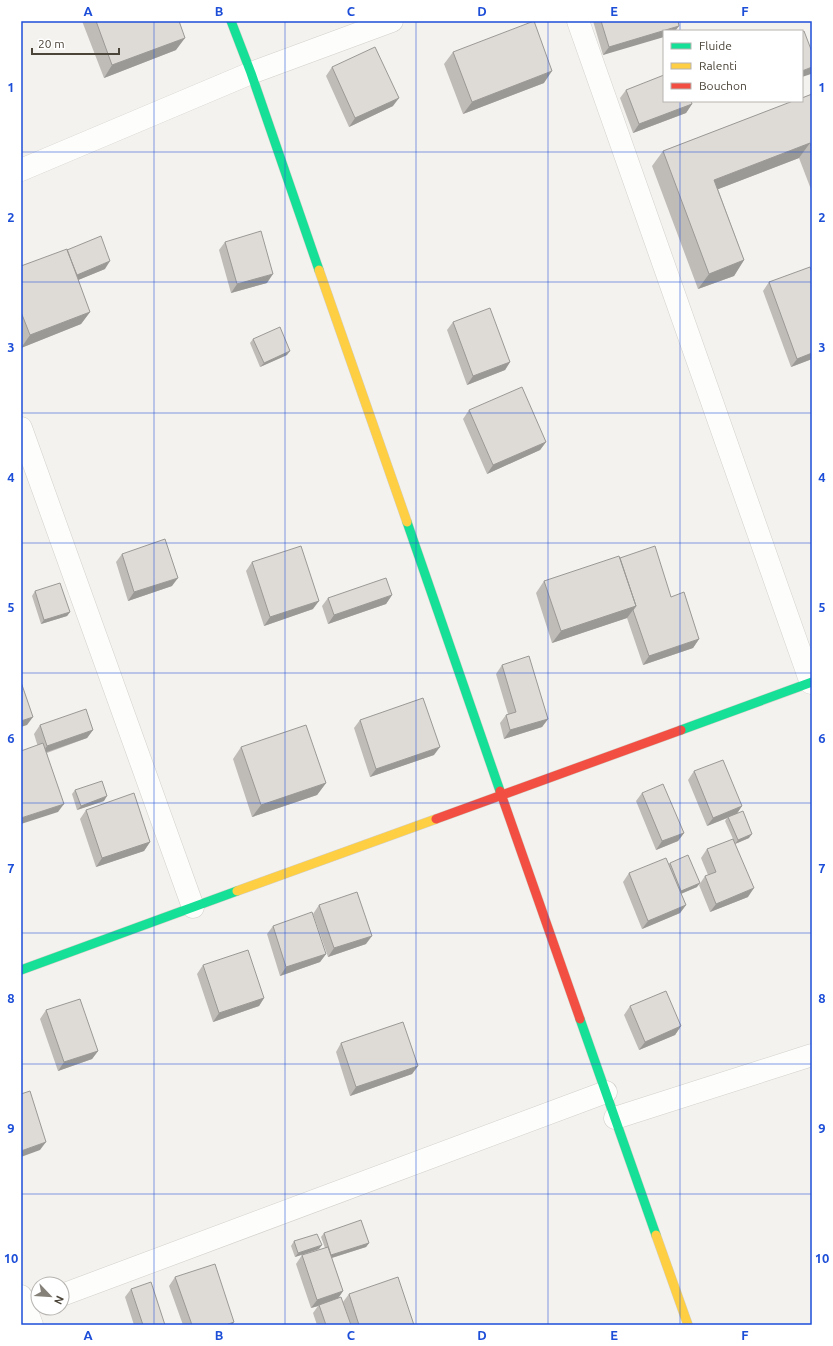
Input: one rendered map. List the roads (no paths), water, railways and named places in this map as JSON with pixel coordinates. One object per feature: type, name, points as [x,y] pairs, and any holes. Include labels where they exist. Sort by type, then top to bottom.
[{"type":"street","points":[[231,21],[251,73],[501,794],[688,1325]]},
{"type":"street","points":[[21,170],[251,73],[392,21]]},
{"type":"street","points":[[21,970],[501,794],[812,683],[578,21]]},
{"type":"street","points":[[21,428],[193,906]]},
{"type":"street","points":[[616,1118],[812,1054]]},
{"type":"street","points":[[70,1292],[606,1092]]}]
